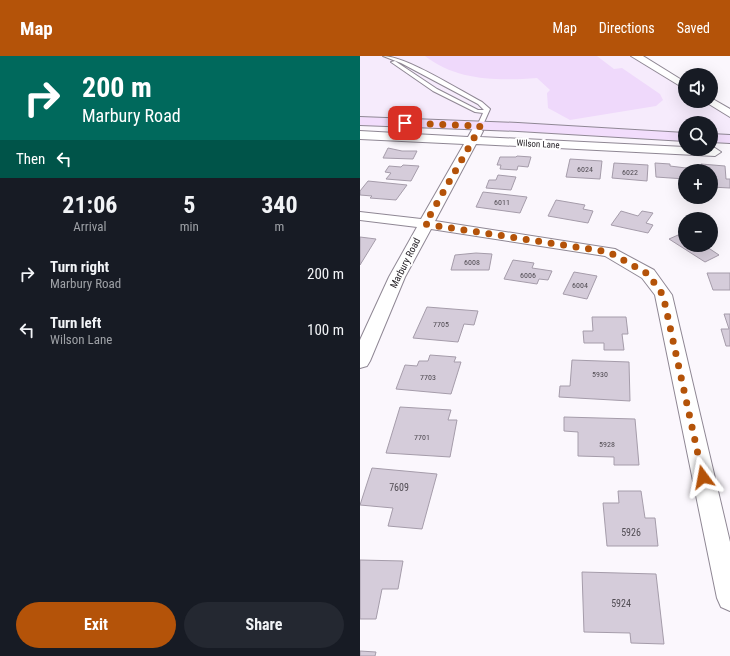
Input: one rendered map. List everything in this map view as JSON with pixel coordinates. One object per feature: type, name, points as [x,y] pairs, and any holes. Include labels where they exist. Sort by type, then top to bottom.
[{"type":"main road","name":"Wilson Lane","points":[[360,121],[678,136]]},
{"type":"main road","points":[[718,138],[730,139]]},
{"type":"street","points":[[636,56],[678,82]]},
{"type":"street","points":[[718,107],[730,114]]},
{"type":"street","name":"Marbury Road","points":[[360,361],[397,276],[480,126]]},
{"type":"street","name":"Wilson Lane","points":[[360,135],[678,150]]},
{"type":"street","points":[[360,216],[425,224],[609,252],[648,274],[663,295],[730,598]]},
{"type":"lane","points":[[387,57],[403,62],[480,103],[487,109],[484,112],[480,126]]},
{"type":"lane","points":[[387,57],[435,90],[477,111],[484,112]]},
{"type":"lane","points":[[435,90],[448,86]]},
{"type":"lane","points":[[446,96],[460,91]]},
{"type":"shaded area","points":[[360,56],[632,56],[678,86],[678,108],[715,108],[730,117],[730,137],[718,136],[718,116],[678,116],[678,135],[360,121]]},
{"type":"shaded area","points":[[425,56],[597,56],[614,69],[622,68],[660,94],[663,100],[656,106],[570,120],[548,108],[547,93],[550,90],[537,78],[479,78],[464,75],[451,70],[437,64]]},
{"type":"building","points":[[388,148],[402,151],[417,151],[413,159],[383,158]]},
{"type":"building","points":[[500,157],[531,157],[528,167],[518,166],[517,170],[500,169],[501,165],[497,165]]},
{"type":"building","points":[[570,159],[602,161],[600,179],[566,177]]},
{"type":"building","points":[[614,163],[648,165],[647,181],[612,178]]},
{"type":"building","points":[[655,163],[670,164],[670,166],[678,167],[678,179],[656,177]]},
{"type":"building","points":[[403,165],[419,166],[411,181],[386,179],[391,173],[385,172],[389,166],[401,167]]},
{"type":"building","points":[[718,165],[725,166],[726,179],[730,179],[730,188],[718,187]]},
{"type":"building","points":[[498,175],[516,177],[511,190],[486,188],[489,180],[496,180]]},
{"type":"building","points":[[368,181],[407,185],[396,200],[370,198],[372,196],[360,195],[360,191]]},
{"type":"building","points":[[483,192],[527,197],[520,213],[476,207]]},
{"type":"building","points":[[556,200],[585,205],[583,209],[593,211],[588,223],[548,216]]},
{"type":"building","points":[[621,211],[638,216],[642,211],[653,213],[646,223],[653,225],[648,233],[611,225]]},
{"type":"building","points":[[678,235],[678,245],[669,239]]},
{"type":"building","points":[[360,237],[376,239],[360,265]]},
{"type":"building","points":[[689,252],[714,252],[719,255],[705,262]]},
{"type":"building","points":[[476,253],[492,254],[489,270],[451,270],[455,255]]},
{"type":"building","points":[[513,260],[534,263],[532,268],[552,271],[548,280],[539,279],[537,284],[504,279]]},
{"type":"building","points":[[574,272],[597,276],[587,299],[563,294]]},
{"type":"building","points":[[707,273],[730,273],[730,290],[713,290]]},
{"type":"building","points":[[427,307],[478,311],[474,325],[464,324],[458,342],[413,338]]},
{"type":"building","points":[[724,314],[730,314],[730,346],[726,346],[721,329],[729,329]]},
{"type":"building","points":[[592,317],[626,317],[628,334],[622,334],[624,350],[604,350],[604,343],[584,343],[583,331],[593,331]]},
{"type":"building","points":[[430,355],[456,357],[454,362],[461,362],[451,394],[396,389],[405,365],[417,366],[419,361],[428,361]]},
{"type":"building","points":[[572,360],[629,362],[630,401],[559,397],[560,386],[570,386]]},
{"type":"building","points":[[400,407],[451,410],[448,420],[457,420],[450,457],[386,453]]},
{"type":"building","points":[[564,417],[635,419],[639,465],[614,465],[614,457],[578,456],[578,432],[564,431]]},
{"type":"building","points":[[372,468],[437,474],[422,529],[388,526],[393,508],[360,505]]},
{"type":"building","points":[[618,491],[641,491],[645,518],[655,518],[658,546],[607,546],[603,503],[619,503]]},
{"type":"building","points":[[360,560],[403,561],[398,589],[382,589],[376,619],[360,619]]},
{"type":"building","points":[[582,572],[656,574],[664,644],[631,643],[630,633],[584,632]]},
{"type":"building","points":[[360,651],[376,652],[375,656],[360,656]]},
{"type":"route","points":[[405,123],[480,126],[425,224],[609,252],[648,274],[663,295],[703,477]]}]
